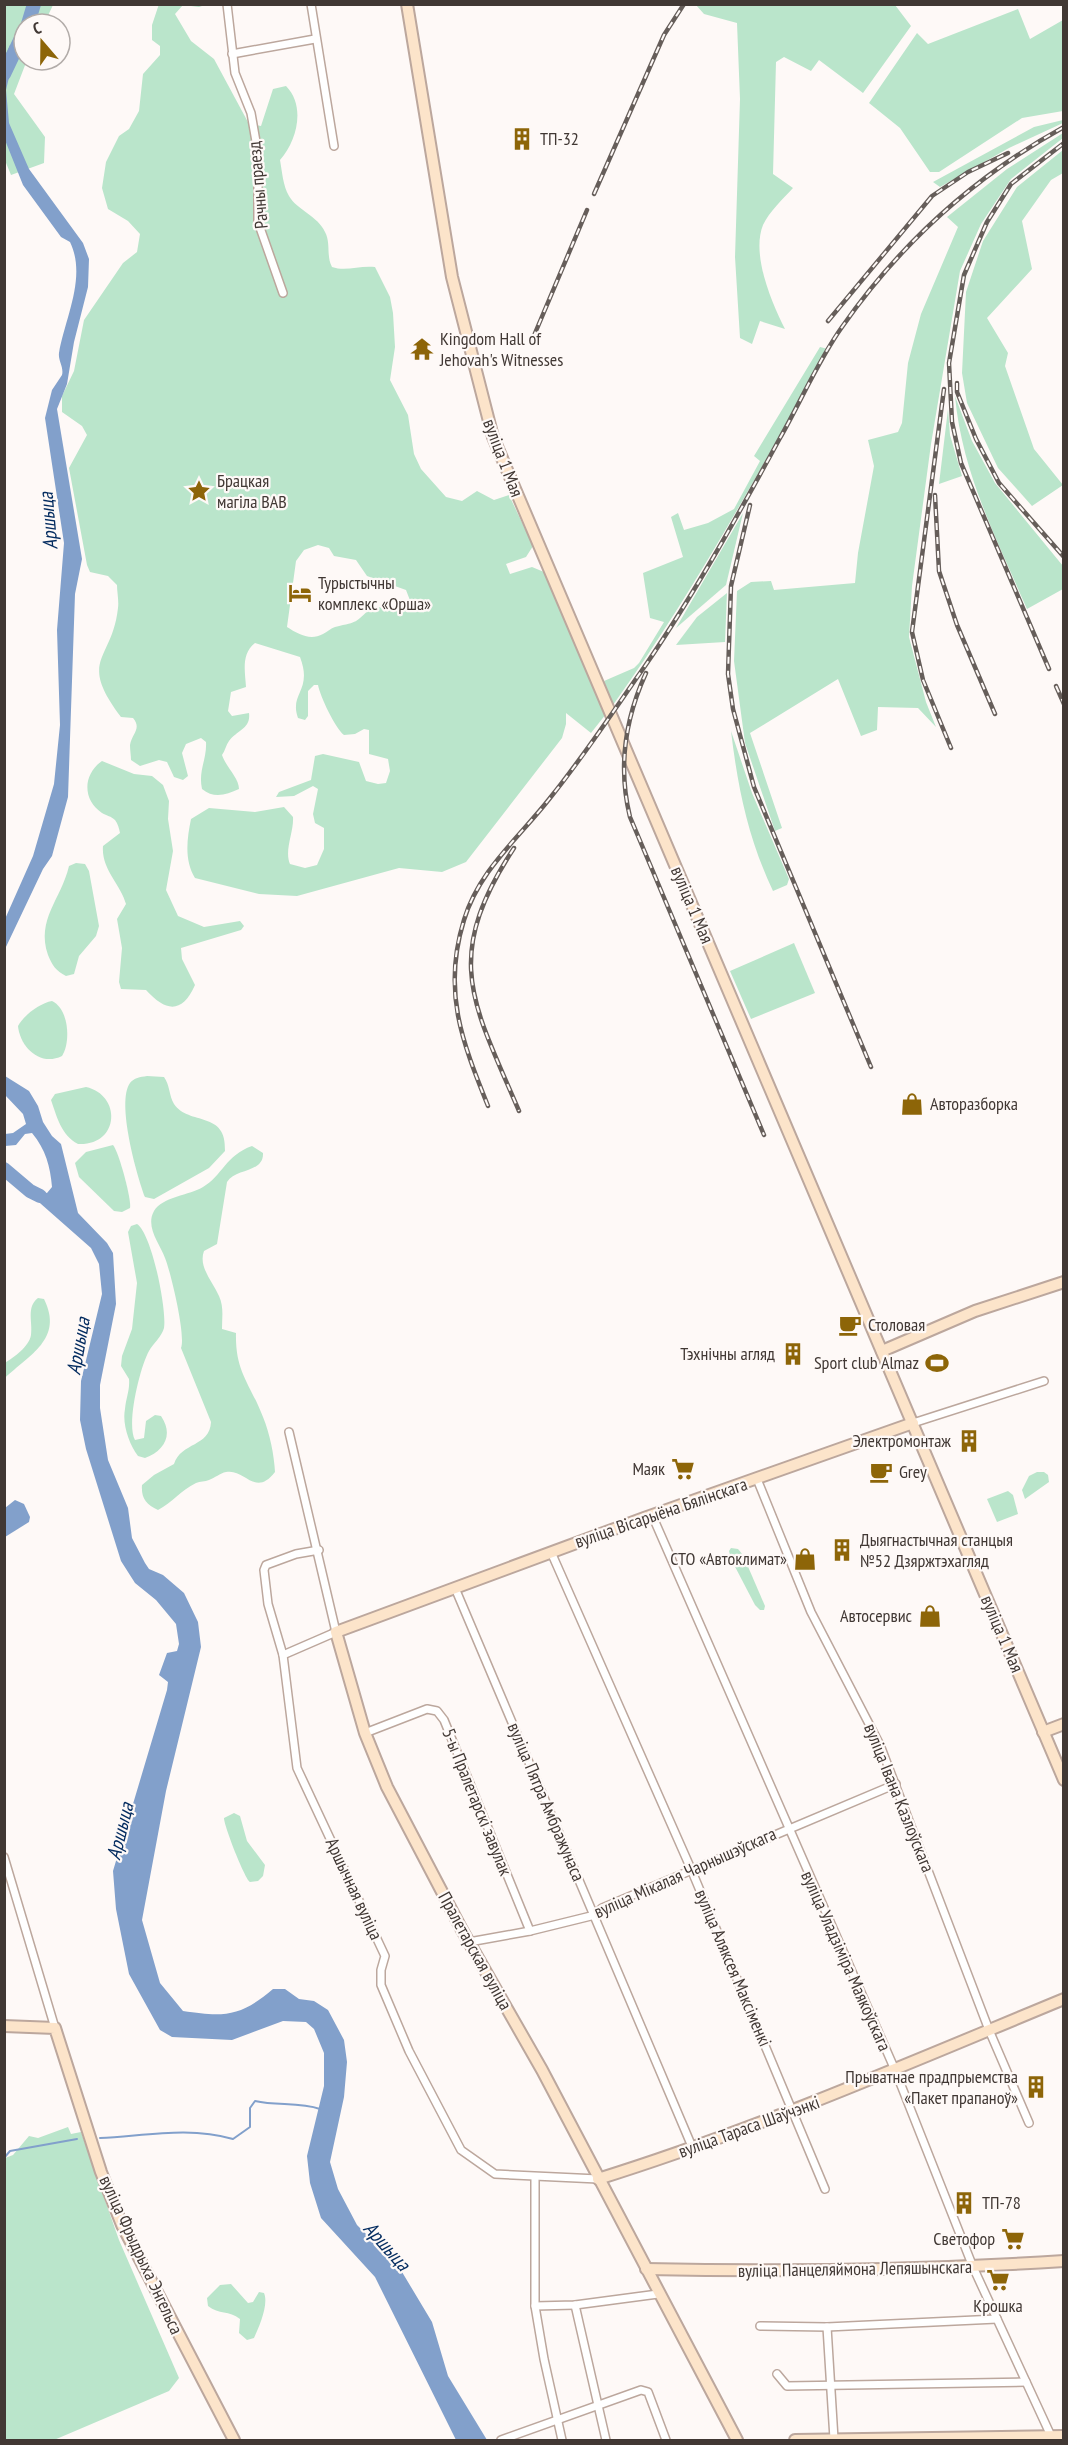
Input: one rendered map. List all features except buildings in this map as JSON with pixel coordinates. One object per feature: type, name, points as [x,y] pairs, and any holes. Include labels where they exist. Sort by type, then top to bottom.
[{"type":"street","name":"Рачны праезд","points":[[228,4],[235,73],[251,113],[258,153],[258,222],[283,293]]},
{"type":"street","points":[[311,4],[334,146]]},
{"type":"street","name":"вуліца 1 Мая","points":[[407,4],[453,277],[493,437],[1064,1780]]},
{"type":"street","points":[[232,54],[315,39]]},
{"type":"street","points":[[882,1351],[975,1311],[1064,1282]]},
{"type":"street","name":"вуліца Вісарыёна Бялінскага","points":[[283,1655],[336,1632],[652,1515],[913,1423],[1044,1381]]},
{"type":"street","name":"Пралетарская вуліца","points":[[290,1432],[336,1632],[365,1733],[387,1787],[469,1942],[542,2070],[658,2294],[737,2440]]},
{"type":"street","name":"вуліца Івана Казлоўскага","points":[[757,1479],[811,1612],[880,1744],[989,2030],[1029,2123]]},
{"type":"street","name":"вуліца Уладзіміра Маякоўскага","points":[[652,1515],[787,1828],[895,2070],[973,2267],[1052,2438]]},
{"type":"street","name":"Аршычная вуліца","points":[[319,1551],[296,1554],[266,1565],[268,1604],[283,1655],[297,1768],[385,1956],[381,1970],[381,1985],[409,2051],[461,2150],[495,2174],[536,2178],[598,2179]]},
{"type":"street","name":"вуліца Аляксея Максіменкі","points":[[551,1552],[691,1869],[825,2188]]},
{"type":"street","name":"вуліца Пятра Амбражунаса","points":[[455,1588],[693,2149]]},
{"type":"street","name":"5-ы Пралетарскі завулак","points":[[365,1733],[427,1709],[437,1711],[444,1720],[530,1931]]},
{"type":"street","points":[[1043,1732],[1064,1724]]},
{"type":"street","name":"вуліца Мікалая Чарнышэўскага","points":[[469,1942],[530,1931],[595,1915],[602,1908],[691,1869],[896,1784]]},
{"type":"street","points":[[4,1857],[55,2028],[4,2026]]},
{"type":"street","name":"вуліца Тараса Шаўчэнкі","points":[[598,2179],[693,2149],[794,2112],[1064,1999]]},
{"type":"street","name":"вуліца Фрыдрыха Энгельса","points":[[55,2028],[101,2172],[122,2225],[234,2440]]},
{"type":"street","points":[[536,2178],[536,2306],[562,2440]]},
{"type":"street","name":"вуліца Панцеляймона Лепяшынскага","points":[[646,2269],[762,2272],[973,2267],[1064,2261]]},
{"type":"street","points":[[536,2306],[575,2304],[658,2294]]},
{"type":"street","points":[[575,2304],[606,2440]]},
{"type":"street","points":[[760,2326],[827,2327],[997,2319]]},
{"type":"street","points":[[827,2327],[834,2439]]},
{"type":"street","points":[[777,2374],[787,2386],[1026,2382]]},
{"type":"street","points":[[501,2440],[641,2390],[648,2392],[666,2440]]},
{"type":"street","points":[[795,2440],[1052,2438],[1064,2436]]},
{"type":"green space","points":[[159,4],[205,5],[199,7],[183,5],[175,14],[191,41],[214,59],[249,124],[261,126],[273,89],[286,86],[292,94],[296,103],[297,123],[291,143],[280,160],[285,188],[293,201],[322,226],[327,236],[332,267],[343,269],[375,267],[390,297],[395,347],[390,380],[408,415],[414,454],[421,469],[446,497],[462,501],[477,491],[494,500],[509,495],[533,546],[526,557],[506,564],[510,574],[532,567],[544,572],[606,714],[591,733],[566,713],[562,738],[466,862],[442,872],[399,868],[297,896],[259,894],[195,878],[188,857],[191,819],[209,808],[255,812],[284,807],[293,817],[288,853],[290,864],[305,868],[317,865],[324,849],[324,828],[315,823],[313,814],[318,789],[313,786],[294,796],[276,797],[279,792],[311,780],[315,756],[323,754],[359,762],[366,781],[378,784],[386,783],[390,771],[388,759],[369,754],[369,730],[364,729],[355,734],[344,735],[340,731],[328,712],[318,685],[314,685],[308,691],[308,716],[305,720],[298,718],[296,703],[304,677],[300,657],[255,643],[246,658],[246,687],[231,692],[228,711],[232,716],[249,713],[248,723],[232,737],[222,755],[239,789],[225,794],[211,794],[202,789],[201,783],[206,742],[201,738],[186,744],[182,753],[188,776],[183,780],[174,777],[167,762],[159,760],[140,766],[131,760],[130,745],[137,728],[136,722],[133,718],[121,717],[101,683],[99,671],[101,661],[115,626],[118,608],[117,585],[108,576],[90,572],[87,565],[69,468],[87,435],[82,426],[62,412],[62,396],[74,371],[84,320],[123,263],[137,252],[140,234],[128,221],[108,209],[102,188],[106,162],[119,136],[129,129],[139,111],[143,74],[160,55],[160,46],[152,40],[152,25]],"holes":[[[318,545],[329,548],[334,556],[356,560],[367,576],[406,590],[411,603],[399,608],[372,607],[356,621],[313,637],[304,636],[287,627],[296,561],[304,550]]]},
{"type":"green space","points":[[4,5],[53,5],[50,12],[12,12],[12,72],[22,72],[14,94],[45,137],[44,163],[11,175],[4,158]]},
{"type":"green space","points":[[696,5],[895,5],[911,26],[863,93],[819,60],[811,71],[784,57],[776,62],[773,174],[793,188],[776,206],[763,225],[760,250],[761,264],[769,293],[785,329],[760,321],[752,344],[740,338],[735,257],[740,99],[737,23],[704,14]]},
{"type":"green space","points":[[1018,9],[1030,39],[1063,20],[1063,111],[1022,118],[939,172],[930,172],[900,128],[869,103],[917,33],[928,44]]},
{"type":"green space","points":[[1063,120],[1063,123],[1009,148],[940,187],[933,182],[1034,127]]},
{"type":"green space","points":[[1063,133],[1063,138],[1011,179],[981,224],[960,271],[931,444],[912,586],[909,637],[926,702],[936,727],[918,708],[878,707],[877,730],[861,736],[838,679],[750,733],[782,828],[775,831],[745,743],[734,661],[737,591],[751,582],[771,581],[774,590],[855,583],[858,553],[874,466],[868,440],[898,432],[902,423],[908,363],[921,314],[958,227],[947,217],[1007,169]]},
{"type":"green space","points":[[1063,150],[1063,173],[1051,180],[1022,221],[1032,269],[987,318],[1008,353],[1005,366],[1034,449],[1063,485],[1032,506],[998,468],[967,403],[962,373],[966,292],[983,241],[1017,187]]},
{"type":"green space","points":[[820,347],[828,349],[699,575],[613,705],[604,681],[634,668],[664,622],[650,618],[643,573],[683,557],[671,517],[678,513],[684,530],[708,523],[734,509],[760,461],[754,456]]},
{"type":"green space","points":[[955,396],[972,441],[995,483],[1063,566],[1063,589],[1027,609],[982,506],[965,452]]},
{"type":"green space","points":[[948,409],[950,435],[962,476],[939,484]]},
{"type":"green space","points":[[743,513],[726,585],[676,628]]},
{"type":"green space","points":[[727,593],[725,642],[676,645],[697,617]]},
{"type":"green space","points":[[731,731],[752,793],[789,879],[787,885],[773,891],[757,852],[745,813]]},
{"type":"green space","points":[[102,761],[134,774],[152,776],[163,785],[169,801],[168,819],[173,851],[166,890],[178,916],[204,927],[240,921],[244,926],[241,930],[181,948],[182,959],[195,985],[185,1001],[173,1007],[160,1003],[146,990],[121,989],[119,982],[122,948],[117,919],[126,904],[103,854],[103,846],[120,833],[115,820],[95,808],[87,787],[91,773]]},
{"type":"green space","points":[[76,863],[85,864],[89,871],[99,926],[96,936],[79,956],[74,974],[66,976],[57,970],[48,955],[45,931],[47,920],[69,866]]},
{"type":"green space","points":[[794,943],[815,993],[751,1019],[730,971]]},
{"type":"green space","points":[[52,1001],[58,1005],[65,1018],[67,1043],[62,1056],[46,1059],[32,1053],[27,1048],[18,1026],[33,1010]]},
{"type":"green space","points":[[147,1076],[164,1077],[172,1101],[181,1111],[206,1120],[220,1129],[224,1138],[225,1151],[209,1168],[154,1199],[145,1197],[141,1187],[129,1139],[125,1106],[126,1092],[130,1083]]},
{"type":"green space","points":[[86,1087],[98,1092],[106,1100],[111,1119],[102,1137],[92,1142],[78,1144],[67,1136],[51,1100],[55,1094]]},
{"type":"green space","points":[[113,1145],[122,1166],[130,1204],[130,1208],[122,1212],[114,1211],[79,1177],[75,1163],[86,1152]]},
{"type":"green space","points":[[252,1146],[263,1153],[262,1159],[259,1164],[237,1174],[227,1182],[217,1244],[204,1251],[203,1263],[221,1300],[222,1329],[236,1333],[238,1358],[265,1424],[275,1472],[262,1482],[250,1480],[233,1472],[224,1473],[198,1482],[158,1510],[145,1500],[142,1485],[174,1464],[183,1452],[206,1436],[211,1422],[181,1348],[180,1318],[174,1290],[165,1258],[152,1229],[152,1217],[154,1211],[163,1202],[203,1187],[230,1160]]},
{"type":"green space","points":[[137,1224],[143,1231],[153,1257],[161,1290],[164,1319],[163,1331],[145,1359],[135,1396],[132,1422],[135,1440],[144,1438],[146,1421],[155,1415],[161,1416],[165,1423],[167,1436],[162,1447],[145,1458],[138,1456],[127,1434],[124,1415],[129,1379],[121,1366],[122,1356],[132,1329],[137,1283],[128,1232],[131,1226]]},
{"type":"green space","points":[[38,1298],[44,1299],[49,1313],[50,1325],[47,1336],[33,1353],[5,1378],[5,1363],[21,1351],[30,1339],[31,1310]]},
{"type":"green space","points":[[1037,1472],[1044,1472],[1048,1475],[1049,1482],[1025,1499],[1022,1490],[1029,1476]]},
{"type":"green space","points":[[1008,1491],[1013,1495],[1018,1514],[997,1522],[987,1499]]},
{"type":"green space","points":[[731,1548],[738,1549],[743,1555],[765,1606],[764,1610],[760,1610],[755,1605],[731,1559],[729,1551]]},
{"type":"green space","points":[[234,1813],[240,1816],[247,1841],[265,1865],[263,1876],[258,1881],[250,1882],[247,1879],[227,1831],[224,1818]]},
{"type":"green space","points":[[68,2127],[71,2134],[81,2132],[119,2240],[179,2378],[169,2391],[54,2440],[5,2440],[5,2158],[13,2155],[29,2136],[38,2138]]},
{"type":"green space","points":[[231,2284],[248,2303],[253,2302],[259,2292],[264,2293],[264,2309],[254,2338],[247,2340],[239,2333],[240,2319],[208,2306],[207,2298],[220,2285]]},
{"type":"water","points":[[10,45],[12,46],[12,67],[6,90],[9,123],[29,169],[83,243],[89,259],[88,287],[74,342],[67,384],[57,409],[82,559],[75,594],[68,797],[52,856],[43,869],[5,949],[5,919],[33,856],[54,784],[60,725],[57,630],[64,543],[45,418],[52,390],[62,375],[59,353],[73,298],[76,269],[75,255],[70,242],[61,237],[23,185],[5,140],[5,56]]},
{"type":"water","points":[[5,1076],[29,1091],[38,1106],[43,1122],[52,1136],[61,1144],[78,1213],[107,1243],[113,1253],[116,1304],[100,1385],[100,1408],[108,1460],[128,1508],[132,1538],[145,1563],[149,1569],[163,1575],[184,1593],[198,1622],[201,1647],[166,1791],[142,1920],[160,1983],[183,2011],[210,2014],[231,2013],[251,2005],[273,1989],[285,1989],[299,1999],[314,2001],[328,2010],[344,2040],[347,2062],[344,2097],[330,2162],[338,2189],[357,2225],[399,2267],[432,2322],[448,2376],[487,2440],[456,2440],[375,2277],[321,2218],[310,2183],[307,2156],[324,2086],[324,2053],[314,2029],[306,2022],[283,2021],[232,2040],[172,2037],[160,2030],[129,1974],[116,1909],[113,1871],[167,1690],[168,1682],[159,1675],[167,1653],[177,1651],[179,1644],[176,1624],[156,1600],[135,1583],[121,1561],[86,1449],[80,1420],[81,1381],[102,1294],[99,1264],[91,1248],[24,1189],[26,1186],[47,1193],[52,1187],[50,1172],[44,1152],[32,1133],[25,1134],[16,1145],[5,1146],[5,1134],[13,1133],[26,1124],[23,1114],[5,1095]]},
{"type":"water","points":[[15,1500],[24,1504],[30,1517],[29,1522],[5,1537],[5,1508]]},
{"type":"waterway","name":"Аршыца","points":[[32,12],[34,4]]},
{"type":"waterway","name":"Аршыца","points":[[4,74],[12,57]]},
{"type":"waterway","points":[[4,1169],[30,1191],[40,1196]]},
{"type":"waterway","points":[[100,2138],[183,2132],[233,2139],[250,2127],[250,2108],[255,2101],[320,2109]]},
{"type":"waterway","points":[[4,2158],[10,2151],[77,2139]]},
{"type":"railway","points":[[594,194],[664,35],[684,4]]},
{"type":"railway","points":[[488,1106],[463,1037],[455,993],[458,946],[464,920],[479,885],[575,766],[663,638],[732,525],[825,353],[865,297],[914,240],[941,214],[1000,167],[1064,127]]},
{"type":"railway","points":[[1049,669],[961,463],[952,422],[949,363],[964,275],[987,222],[1011,184],[1064,143]]},
{"type":"railway","points":[[828,321],[932,196],[968,172],[1008,153]]},
{"type":"railway","points":[[533,338],[587,210]]},
{"type":"railway","points":[[957,383],[957,392],[976,439],[999,483],[1064,557]]},
{"type":"railway","points":[[944,389],[912,632],[923,680],[951,748]]},
{"type":"railway","points":[[935,495],[939,571],[957,625],[995,714]]},
{"type":"railway","points":[[750,505],[731,586],[728,674],[733,709],[754,787],[871,1067]]},
{"type":"railway","points":[[646,673],[633,708],[626,744],[624,780],[630,817],[764,1135]]},
{"type":"railway","points":[[1056,686],[1064,704]]},
{"type":"railway","points":[[514,848],[492,886],[478,920],[472,951],[472,980],[488,1039],[519,1111]]},
{"type":"place","name":"ТП-32","points":[[522,139]]},
{"type":"place","name":"Kingdom Hall of Jehovah's Witnesses","points":[[422,349]]},
{"type":"place","name":"Брацкая магіла ВАВ","points":[[199,491]]},
{"type":"place","name":"Турыстычны комплекс «Орша»","points":[[300,593]]},
{"type":"place","name":"Авторазборка","points":[[912,1104]]},
{"type":"place","name":"Столовая","points":[[850,1325]]},
{"type":"place","name":"Тэхнічны агляд","points":[[793,1354]]},
{"type":"place","name":"Sport club Almaz","points":[[937,1363]]},
{"type":"place","name":"Электромонтаж","points":[[969,1441]]},
{"type":"place","name":"Маяк","points":[[683,1469]]},
{"type":"place","name":"Grey","points":[[881,1472]]},
{"type":"place","name":"Дыягнастычная станцыя №52 Дзяржтэхагляд","points":[[842,1550]]},
{"type":"place","name":"СТО «Автоклимат»","points":[[805,1559]]},
{"type":"place","name":"Автосервис","points":[[930,1616]]},
{"type":"place","name":"Прыватнае прадпрыемства «Пакет прапаноў»","points":[[1036,2087]]},
{"type":"place","name":"ТП-78","points":[[964,2203]]},
{"type":"place","name":"Светофор","points":[[1013,2239]]},
{"type":"place","name":"Крошка","points":[[998,2280]]}]
